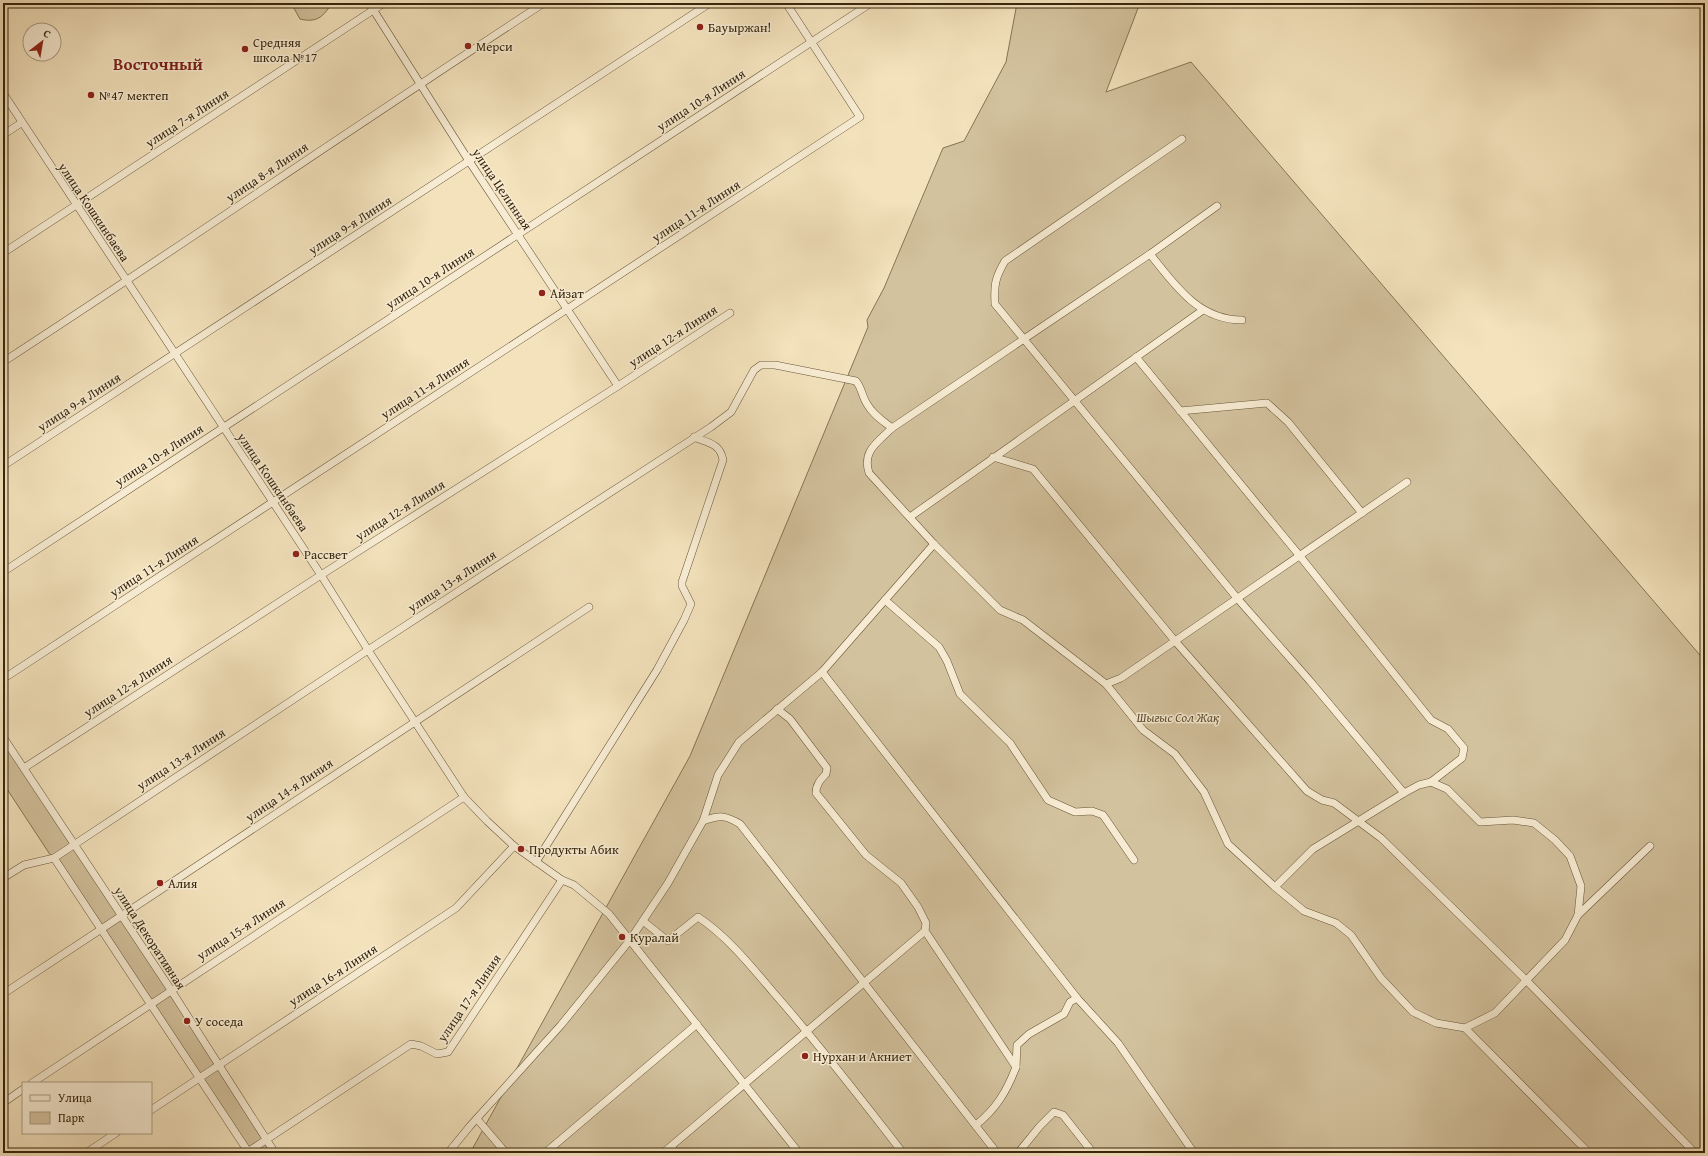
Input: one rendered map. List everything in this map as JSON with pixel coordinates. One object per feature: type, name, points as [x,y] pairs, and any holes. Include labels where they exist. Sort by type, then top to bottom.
[{"type":"street","name":"улица Целинная","points":[[369,3],[469,161],[618,386]]},
{"type":"street","name":"улица 7-я Линия","points":[[3,253],[384,3]]},
{"type":"street","name":"улица 8-я Линия","points":[[3,362],[126,282],[420,84],[544,3]]},
{"type":"street","name":"улица 9-я Линия","points":[[3,466],[710,3]]},
{"type":"street","points":[[786,3],[812,42]]},
{"type":"street","name":"улица 10-я Линия","points":[[3,572],[870,3]]},
{"type":"street","name":"улица 11-я Линия","points":[[3,679],[860,117],[812,42]]},
{"type":"street","name":"улица Кошкинбаева","points":[[3,94],[321,575],[464,797],[514,846],[562,880],[574,885],[609,914],[799,1153]]},
{"type":"street","points":[[3,135],[21,123]]},
{"type":"street","points":[[1182,139],[1005,261],[996,275],[994,287],[995,304],[1237,598],[1310,681],[1404,793]]},
{"type":"street","points":[[1217,206],[1150,254],[892,428],[872,448],[866,464],[869,473],[910,516],[934,544],[1000,610],[1023,620],[1106,684],[1143,730],[1175,754],[1204,792],[1228,844],[1304,911],[1336,923],[1351,935],[1381,978],[1413,1012],[1436,1023],[1465,1028],[1589,1153]]},
{"type":"street","points":[[1150,254],[1179,290],[1203,310],[1228,320],[1242,320]]},
{"type":"street","points":[[910,516],[1203,310]]},
{"type":"street","name":"улица 12-я Линия","points":[[24,768],[321,575],[730,313]]},
{"type":"street","points":[[1136,357],[1299,555],[1431,720],[1448,729],[1464,748],[1462,758],[1431,782],[1419,785],[1404,793],[1313,849],[1275,887]]},
{"type":"street","name":"улица 13-я Линия","points":[[3,878],[24,865],[54,858],[731,412],[754,370],[761,365],[776,365],[856,381],[861,387],[866,404],[875,415],[892,428]]},
{"type":"street","points":[[1180,411],[1267,403],[1288,422],[1362,513]]},
{"type":"street","points":[[536,862],[657,670],[691,604],[682,586],[682,582],[723,460],[722,452],[718,447],[694,437]]},
{"type":"street","points":[[992,457],[1033,468],[1175,641],[1308,791],[1322,800],[1334,803],[1381,838],[1526,980],[1696,1153]]},
{"type":"street","points":[[1106,684],[1121,678],[1407,482]]},
{"type":"street","points":[[448,1153],[562,1025],[630,940],[668,883],[703,822],[718,775],[739,742],[822,672],[934,544]]},
{"type":"street","points":[[885,600],[939,647],[947,661],[960,694],[1010,744],[1048,800],[1075,812],[1092,811],[1102,815],[1134,860]]},
{"type":"street","name":"улица 14-я Линия","points":[[3,994],[589,607]]},
{"type":"street","points":[[822,672],[1077,998],[1118,1043],[1194,1153]]},
{"type":"street","points":[[777,709],[790,719],[827,768],[826,774],[820,779],[816,787],[816,793],[866,855],[901,883],[918,907],[926,923],[925,931],[1016,1067]]},
{"type":"street","name":"улица Декоративная","points":[[3,737],[171,990],[275,1153]]},
{"type":"street","points":[[1431,782],[1447,789],[1480,822],[1513,820],[1534,823],[1555,840],[1570,856],[1581,886],[1578,915]]},
{"type":"street","name":"улица 15-я Линия","points":[[34,1082],[464,797]]},
{"type":"street","points":[[703,822],[715,817],[727,817],[740,824],[997,1153]]},
{"type":"street","name":"улица 16-я Линия","points":[[152,1109],[456,908],[514,846]]},
{"type":"street","points":[[1465,1028],[1495,1013],[1565,940],[1578,915],[1650,846]]},
{"type":"street","points":[[54,858],[248,1152]]},
{"type":"street","name":"улица 17-я Линия","points":[[248,1152],[411,1044],[421,1046],[437,1054],[448,1052],[562,880]]},
{"type":"street","points":[[643,921],[668,941],[698,917],[710,925],[751,966],[807,1031],[904,1153]]},
{"type":"street","points":[[664,1153],[925,931]]},
{"type":"street","points":[[976,1125],[997,1105],[1009,1086],[1016,1067],[1017,1045],[1029,1034],[1064,1014],[1070,1002],[1077,998]]},
{"type":"street","points":[[545,1153],[697,1024]]},
{"type":"street","points":[[3,1103],[22,1090]]},
{"type":"street","points":[[1018,1153],[1040,1126],[1054,1112],[1063,1115],[1093,1153]]},
{"type":"street","points":[[477,1119],[506,1153]]},
{"type":"street","points":[[86,1153],[114,1134]]},
{"type":"street","points":[[670,1147],[676,1153]]},
{"type":"green space","points":[[291,3],[332,3],[326,12],[319,18],[306,20],[300,19]]},
{"type":"green space","name":"Шығыс Сол Жақ","points":[[1017,3],[1140,3],[1106,92],[1191,62],[1705,661],[1705,1153],[470,1153],[690,756],[868,327],[867,320],[884,288],[943,148],[964,141],[1006,62]]},
{"type":"green space","points":[[3,742],[275,1153],[246,1153],[3,783]]},
{"type":"place","name":"Бауыржан!","points":[[700,27]]},
{"type":"place","name":"Мерси","points":[[468,46]]},
{"type":"place","name":"Средняя школа №17","points":[[245,49]]},
{"type":"place","name":"№47 мектеп","points":[[91,95]]},
{"type":"place","name":"Айзат","points":[[542,293]]},
{"type":"place","name":"Рассвет","points":[[296,554]]},
{"type":"place","name":"Продукты Абик","points":[[521,849]]},
{"type":"place","name":"Алия","points":[[160,883]]},
{"type":"place","name":"Куралай","points":[[622,937]]},
{"type":"place","name":"У соседа","points":[[187,1021]]},
{"type":"place","name":"Нурхан и Акниет","points":[[805,1056]]},
{"type":"district","name":"Восточный","points":[[158,63]]}]
